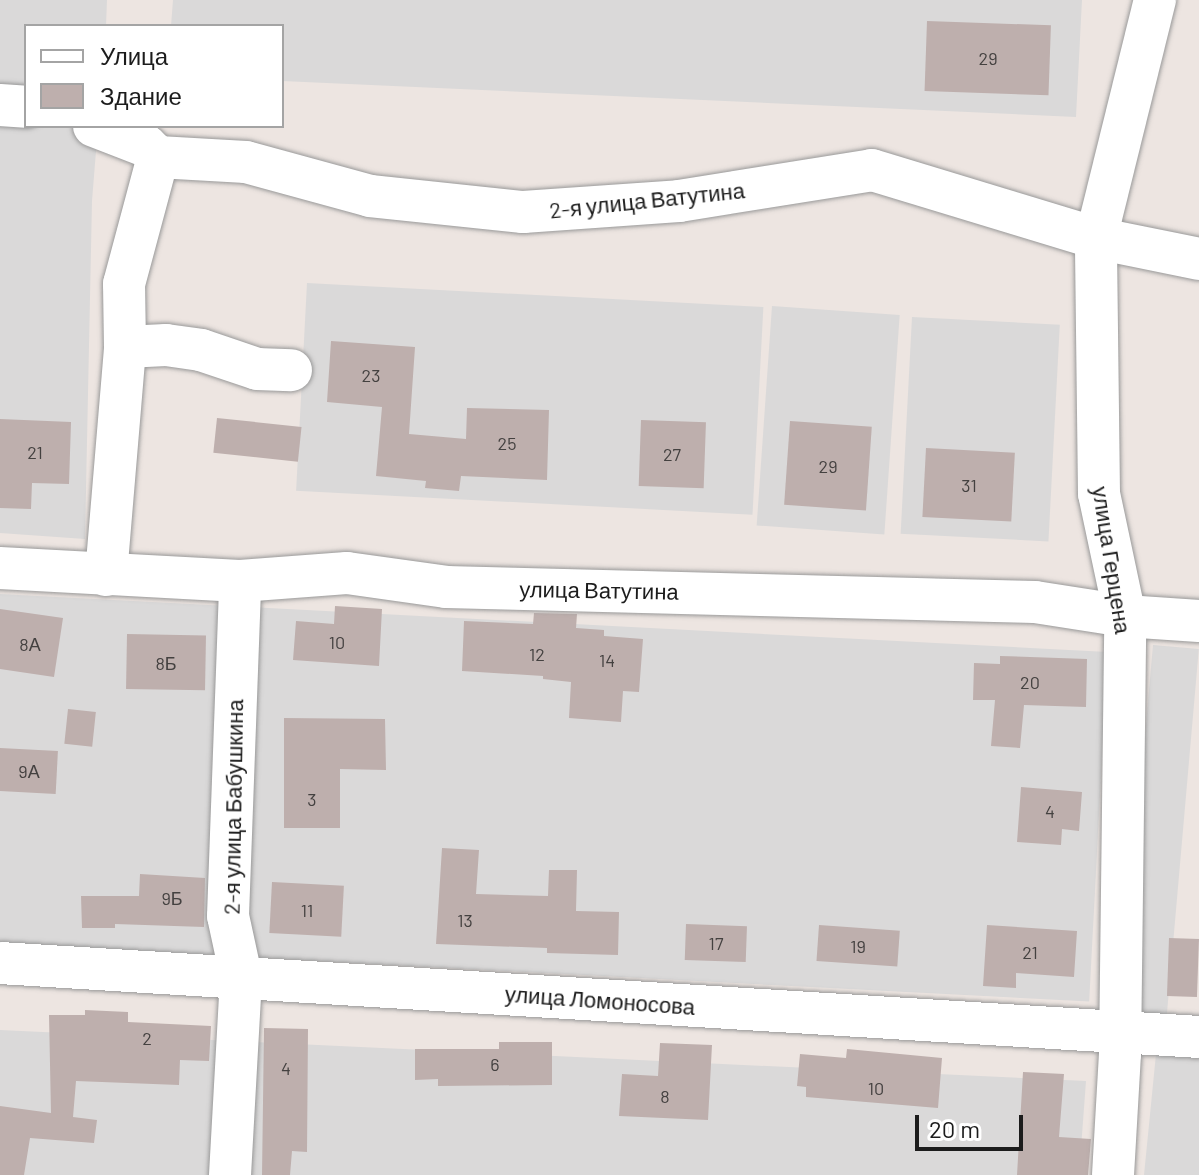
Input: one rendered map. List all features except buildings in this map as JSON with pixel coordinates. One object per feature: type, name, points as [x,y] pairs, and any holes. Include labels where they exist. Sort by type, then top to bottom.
[{"type":"street","name":"улица Герцена","points":[[1113,1175],[1125,616],[1099,494],[1096,238],[1155,0]]},
{"type":"street","points":[[0,105],[24,107]]},
{"type":"street","name":"2-я улица Ватутина","points":[[99,128],[146,146],[158,157],[246,162],[370,196],[523,212],[679,201],[872,170],[1096,238],[1199,259]]},
{"type":"street","points":[[106,575],[125,347],[124,284],[158,157]]},
{"type":"street","points":[[125,347],[166,345],[201,350],[257,369],[291,370]]},
{"type":"street","name":"улица Ватутина","points":[[0,568],[240,581],[347,573],[446,587],[1035,602],[1125,616],[1199,621]]},
{"type":"street","name":"2-я улица Бабушкина","points":[[230,1175],[241,976],[228,916],[240,581]]},
{"type":"street","name":"улица Ломоносова","points":[[0,963],[1199,1037]]},
{"type":"shaded area","points":[[0,0],[107,0],[106,24],[24,24],[24,128],[98,128],[92,201],[85,539],[0,533]]},
{"type":"shaded area","points":[[173,0],[1082,0],[1076,117],[284,81],[284,24],[171,24]]},
{"type":"shaded area","points":[[307,283],[763,307],[752,515],[296,491]]},
{"type":"shaded area","points":[[772,306],[900,315],[884,534],[757,525]]},
{"type":"shaded area","points":[[912,317],[1060,325],[1048,541],[901,534]]},
{"type":"shaded area","points":[[0,594],[1107,652],[1089,1002],[0,944]]},
{"type":"shaded area","points":[[1153,645],[1199,649],[1167,1016],[1121,1012]]},
{"type":"shaded area","points":[[0,1030],[1086,1081],[1079,1175],[0,1175]]},
{"type":"shaded area","points":[[1157,1044],[1199,1047],[1199,1175],[1144,1175]]}]
